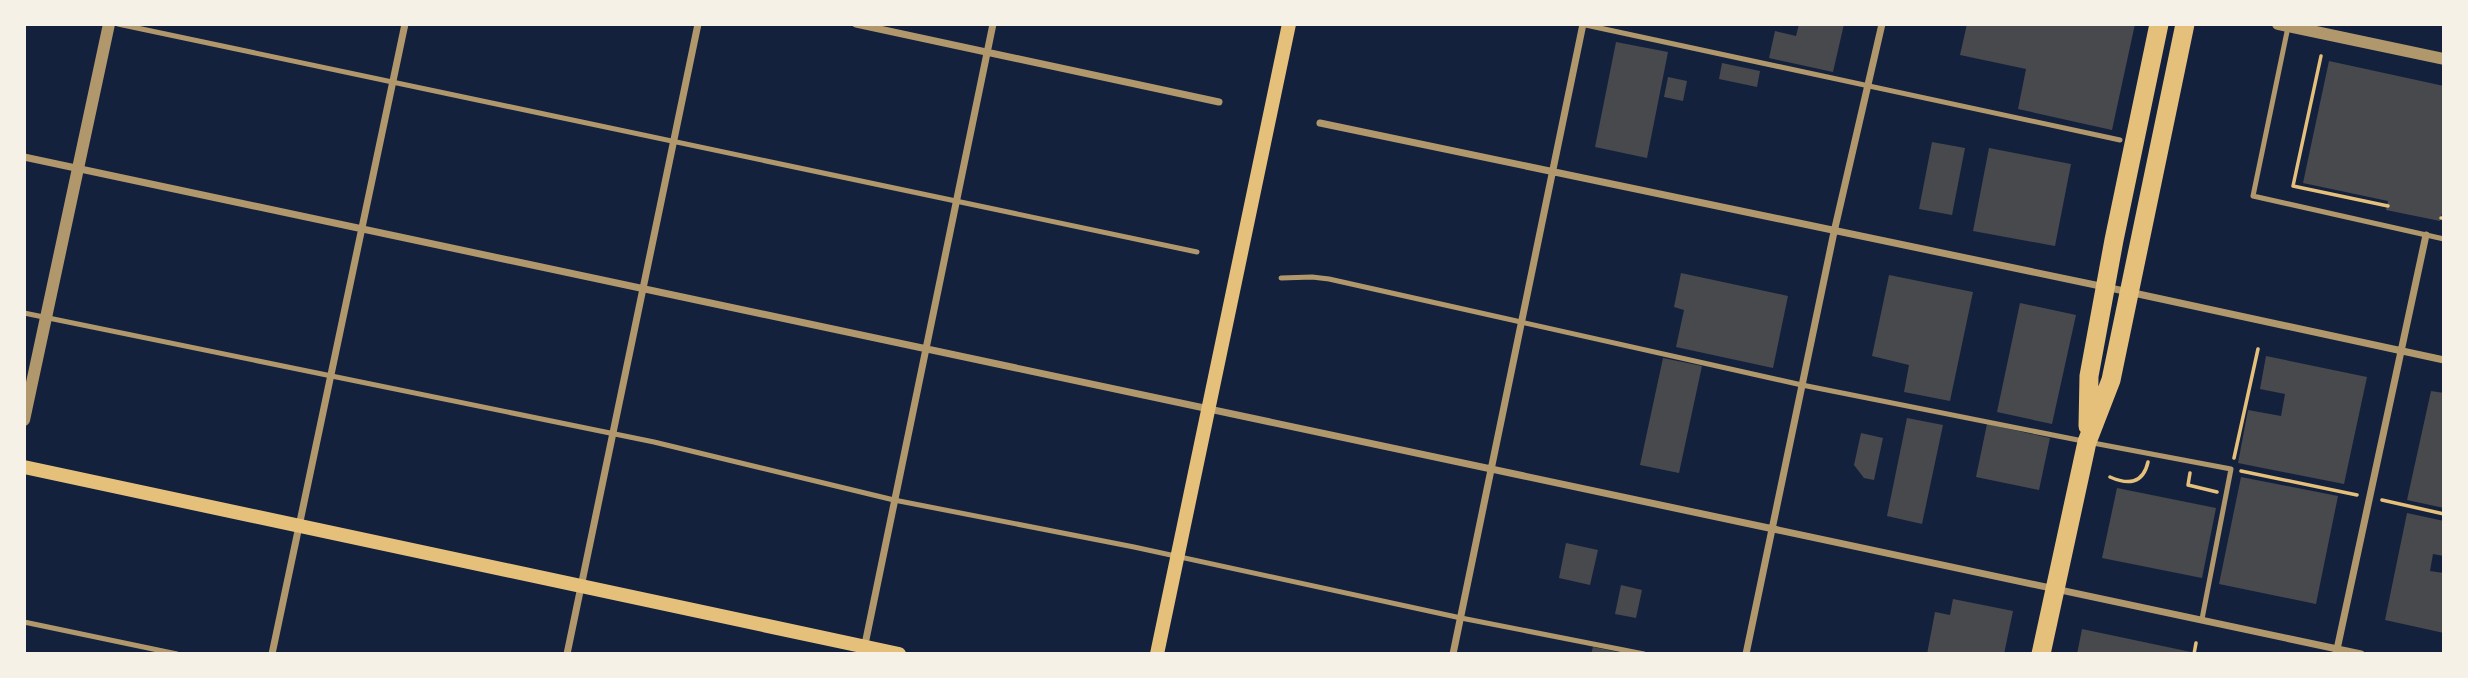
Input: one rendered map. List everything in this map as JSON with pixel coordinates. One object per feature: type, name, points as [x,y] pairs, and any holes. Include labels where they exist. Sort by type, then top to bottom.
[{"type":"highway","points":[[2087,442],[2089,376],[2159,24]]},
{"type":"highway","points":[[2041,653],[2087,442],[2111,380],[2185,24]]},
{"type":"main road","points":[[1157,653],[1289,24]]},
{"type":"main road","points":[[24,467],[580,586],[863,650],[899,653]]},
{"type":"street","points":[[24,420],[109,24]]},
{"type":"street","points":[[272,653],[405,24]]},
{"type":"street","points":[[567,653],[698,24]]},
{"type":"street","points":[[856,24],[1219,102]]},
{"type":"street","points":[[863,650],[993,24]]},
{"type":"street","points":[[1746,653],[1834,232],[1882,24]]},
{"type":"street","points":[[1453,653],[1582,25]]},
{"type":"street","points":[[2283,26],[2444,59]]},
{"type":"street","points":[[1320,123],[2444,360]]},
{"type":"street","points":[[24,157],[2056,588],[2336,651],[2361,653]]},
{"type":"street","points":[[2336,651],[2426,235]]},
{"type":"lane","points":[[118,24],[1197,252]]},
{"type":"lane","points":[[1582,25],[2120,140]]},
{"type":"lane","points":[[2283,26],[2253,196],[2444,239]]},
{"type":"lane","points":[[1281,278],[1329,279],[1802,385],[2231,469],[2202,620]]},
{"type":"lane","points":[[24,313],[731,460],[894,500],[1461,618],[1644,653]]},
{"type":"lane","points":[[24,622],[177,653]]},
{"type":"path","points":[[2321,56],[2293,186],[2388,206]]},
{"type":"path","points":[[2258,349],[2231,469],[2363,496]]},
{"type":"path","points":[[2110,477],[2129,483],[2136,481],[2146,470],[2150,453]]},
{"type":"path","points":[[2192,461],[2188,485],[2226,494]]},
{"type":"path","points":[[2376,499],[2444,514]]},
{"type":"path","points":[[2194,653],[2196,643]]},
{"type":"building","points":[[1799,24],[1844,24],[1833,72],[1769,58],[1775,31],[1796,36]]},
{"type":"building","points":[[1967,24],[2135,24],[2112,130],[2018,109],[2026,69],[1960,55]]},
{"type":"building","points":[[1616,42],[1668,52],[1647,158],[1595,147]]},
{"type":"building","points":[[2329,61],[2444,86],[2444,213],[2440,221],[2386,210],[2388,201],[2303,183]]},
{"type":"building","points":[[1722,63],[1760,71],[1757,87],[1719,79]]},
{"type":"building","points":[[1668,77],[1687,81],[1683,101],[1664,97]]},
{"type":"building","points":[[1932,142],[1965,148],[1952,215],[1919,209]]},
{"type":"building","points":[[1989,148],[2071,164],[2055,246],[1973,231]]},
{"type":"building","points":[[1681,273],[1788,296],[1773,368],[1676,347],[1684,310],[1674,307]]},
{"type":"building","points":[[1889,275],[1973,292],[1950,401],[1904,392],[1909,365],[1872,356]]},
{"type":"building","points":[[2020,303],[2076,315],[2052,424],[1997,412]]},
{"type":"building","points":[[2266,356],[2367,377],[2344,484],[2238,463],[2248,410],[2281,416],[2285,394],[2260,389]]},
{"type":"building","points":[[1663,358],[1702,366],[1679,473],[1640,465]]},
{"type":"building","points":[[2431,391],[2444,393],[2444,508],[2407,500]]},
{"type":"building","points":[[1907,418],[1943,425],[1922,524],[1887,516]]},
{"type":"building","points":[[1987,424],[2050,438],[2039,490],[1976,477]]},
{"type":"building","points":[[1861,433],[1883,438],[1874,480],[1864,478],[1854,465]]},
{"type":"building","points":[[2241,477],[2338,496],[2316,604],[2219,584]]},
{"type":"building","points":[[2117,488],[2216,508],[2202,578],[2102,558]]},
{"type":"building","points":[[2407,513],[2444,521],[2444,556],[2433,554],[2430,571],[2444,573],[2444,633],[2385,620]]},
{"type":"building","points":[[1566,543],[1598,550],[1590,585],[1559,578]]},
{"type":"building","points":[[1621,585],[1642,590],[1636,618],[1615,614]]},
{"type":"building","points":[[1953,599],[2013,611],[2004,654],[1927,654],[1935,612],[1950,615]]},
{"type":"building","points":[[2082,629],[2191,652],[2077,654]]},
{"type":"building","points":[[1593,647],[1618,652],[1618,654],[1591,654]]}]
